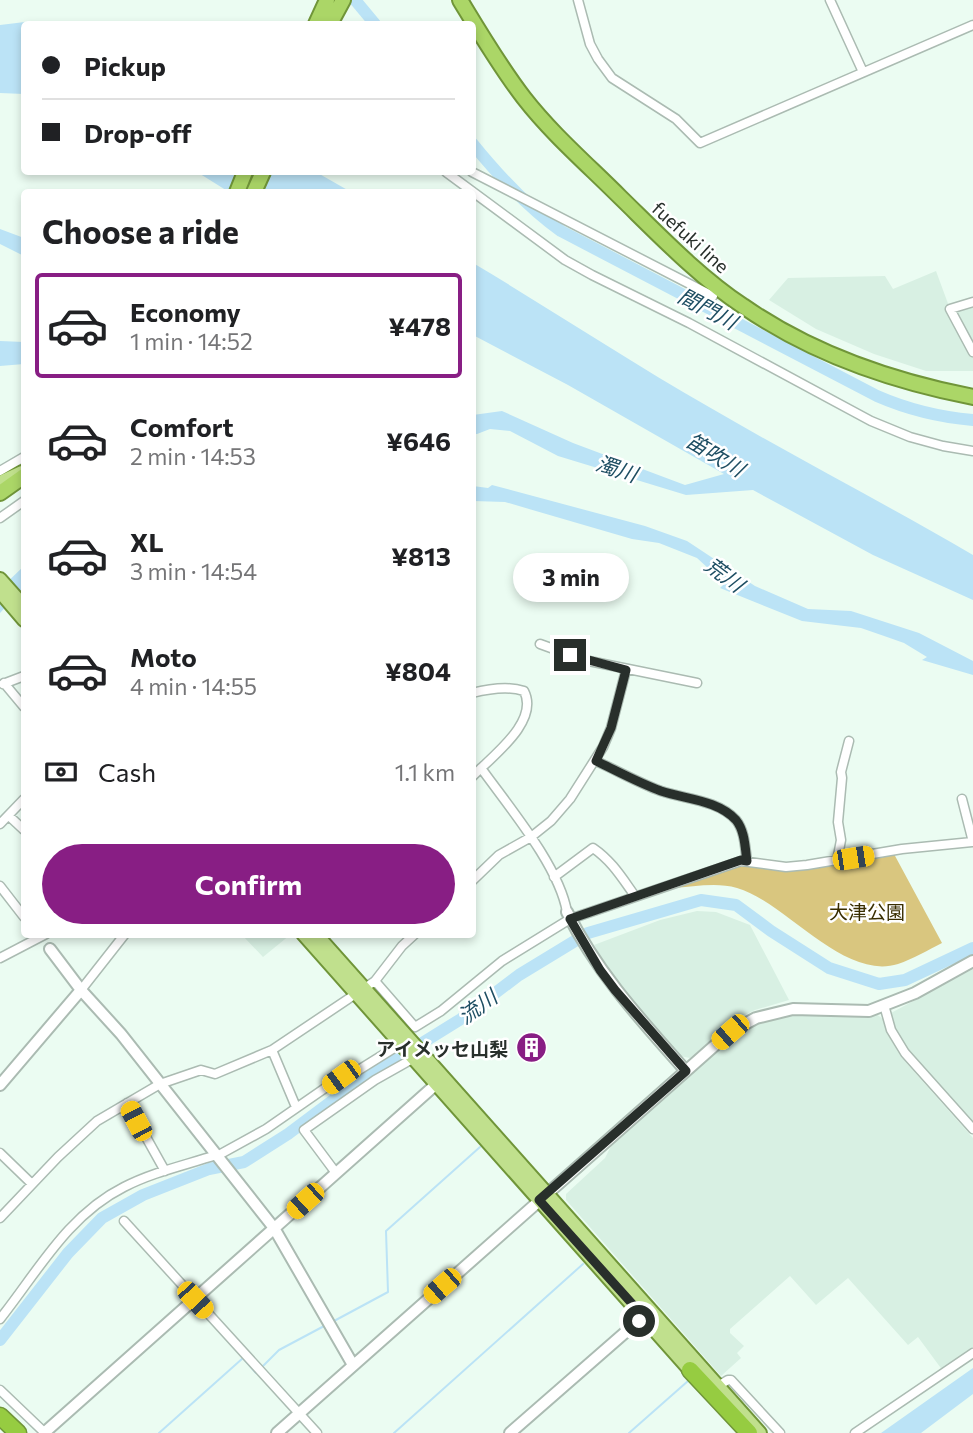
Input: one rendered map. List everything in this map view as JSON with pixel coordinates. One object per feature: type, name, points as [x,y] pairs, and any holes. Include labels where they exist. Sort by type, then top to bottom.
[{"type":"highway","points":[[317,21],[327,0]]},
{"type":"highway","points":[[332,21],[343,0]]},
{"type":"highway","points":[[455,0],[471,21]]},
{"type":"highway","name":"fuefuki line","points":[[460,0],[473,21]]},
{"type":"highway","name":"fuefuki line","points":[[476,27],[507,76],[547,125],[655,232],[742,306],[858,367],[927,388],[973,397]]},
{"type":"highway","points":[[476,28],[481,35]]},
{"type":"highway","points":[[0,493],[21,478]]},
{"type":"highway","points":[[0,503],[21,489]]},
{"type":"highway","points":[[690,1370],[747,1433]]},
{"type":"highway","points":[[0,1416],[18,1433]]},
{"type":"main road","points":[[0,482],[21,472]]},
{"type":"main road","points":[[0,579],[21,603]]},
{"type":"main road","points":[[0,592],[21,616]]},
{"type":"main road","points":[[308,938],[366,988]]},
{"type":"main road","points":[[320,938],[366,988],[410,1048],[760,1433]]},
{"type":"main road","points":[[543,1196],[690,1370]]},
{"type":"street","points":[[578,0],[590,44],[612,78],[676,119],[700,143],[973,25]]},
{"type":"street","points":[[831,0],[863,72]]},
{"type":"street","points":[[476,174],[713,296]]},
{"type":"street","points":[[450,175],[469,189]]},
{"type":"street","points":[[476,194],[565,260],[871,421],[909,437],[973,451]]},
{"type":"street","points":[[973,302],[950,309],[973,352]]},
{"type":"street","points":[[0,471],[21,459]]},
{"type":"street","points":[[0,518],[21,503]]},
{"type":"street","points":[[540,644],[584,660],[697,683]]},
{"type":"street","points":[[476,877],[499,855],[531,837],[562,809],[596,761],[611,728],[626,670]]},
{"type":"street","points":[[21,677],[2,684],[21,704]]},
{"type":"street","points":[[476,692],[518,689],[527,695],[527,711],[516,732],[476,773]]},
{"type":"street","points":[[837,861],[841,840],[838,822],[841,772],[849,741]]},
{"type":"street","points":[[596,761],[660,790],[708,803],[730,815],[738,822],[742,831],[747,861]]},
{"type":"street","points":[[481,768],[531,837],[554,877],[585,945],[615,990],[686,1071]]},
{"type":"street","points":[[366,988],[415,1027],[441,1011],[502,961],[571,919],[741,860],[786,867],[902,849],[973,842],[962,799]]},
{"type":"street","points":[[0,824],[21,802]]},
{"type":"street","points":[[9,816],[21,827]]},
{"type":"street","points":[[554,877],[593,848],[607,857],[635,896]]},
{"type":"street","points":[[0,886],[21,913]]},
{"type":"street","points":[[0,958],[38,938]]},
{"type":"street","points":[[43,938],[81,990],[121,1034],[274,1228],[353,1365]]},
{"type":"street","points":[[0,1085],[122,938]]},
{"type":"street","points":[[0,1218],[87,1129],[160,1084],[201,1070],[215,1074],[272,1050],[366,988],[411,938]]},
{"type":"street","points":[[276,1433],[730,1032],[756,1018],[793,1009],[869,1011],[915,993],[973,961]]},
{"type":"street","points":[[884,1005],[891,1030],[905,1053],[973,1129]]},
{"type":"street","points":[[0,1319],[76,1221],[113,1192],[165,1171],[217,1156],[266,1129],[341,1077],[410,1048]]},
{"type":"street","points":[[337,1173],[304,1130],[375,1080],[410,1048]]},
{"type":"street","points":[[272,1050],[296,1107]]},
{"type":"street","points":[[0,1390],[45,1433],[440,1080]]},
{"type":"street","points":[[127,1103],[165,1171]]},
{"type":"street","points":[[0,1153],[32,1184]]},
{"type":"street","points":[[124,1221],[317,1433]]},
{"type":"street","points":[[510,1433],[644,1317]]},
{"type":"street","points":[[855,1433],[973,1353]]},
{"type":"street","points":[[718,1386],[731,1380],[780,1433]]},
{"type":"shaded area","points":[[936,271],[950,309],[973,302],[973,371],[926,371],[874,354],[816,329],[769,300],[788,278],[885,276],[893,289]]},
{"type":"shaded area","points":[[697,911],[716,912],[750,925],[789,1000],[755,1010],[733,1021],[690,1058],[680,1056],[621,989],[594,945],[660,920]]},
{"type":"shaded area","points":[[245,938],[286,938],[263,957]]},
{"type":"shaded area","points":[[973,969],[973,1123],[905,1047],[891,1013]]},
{"type":"shaded area","points":[[797,1013],[875,1013],[883,1019],[887,1033],[901,1057],[973,1138],[973,1347],[943,1371],[918,1337],[908,1345],[848,1278],[816,1305],[790,1276],[730,1329],[730,1333],[744,1346],[737,1353],[741,1358],[721,1376],[566,1200],[566,1194],[605,1158],[612,1144],[729,1041],[774,1016]]},
{"type":"green space","name":"大津公園","points":[[894,854],[942,943],[898,964],[877,966],[857,961],[815,938],[756,896],[737,888],[713,885],[672,888],[730,867],[754,866],[791,871]]},
{"type":"water","points":[[21,22],[21,94],[0,93],[0,25]]},
{"type":"water","points":[[202,175],[321,175],[346,189],[224,189]]},
{"type":"water","points":[[0,229],[21,237],[21,254],[0,244]]},
{"type":"water","points":[[476,265],[649,372],[973,555],[973,600],[873,555],[753,490],[686,495],[558,456],[510,431],[490,429],[476,434],[476,415],[502,411],[573,443],[685,485],[724,474],[568,385],[476,337]]},
{"type":"water","points":[[0,341],[21,342],[21,364],[0,366]]},
{"type":"water","name":"荒川","points":[[492,485],[645,526],[687,541],[755,586],[808,609],[851,611],[919,633],[973,661],[973,675],[922,660],[927,657],[904,643],[861,628],[802,621],[720,588],[723,585],[721,580],[697,558],[659,543],[632,539],[505,502],[476,501],[476,486],[488,488]]},
{"type":"water","points":[[21,569],[21,590],[0,613],[0,589]]},
{"type":"water","points":[[973,1368],[973,1394],[921,1433],[881,1433]]},
{"type":"waterway","name":"間門川","points":[[355,0],[372,21]]},
{"type":"waterway","name":"間門川","points":[[476,148],[536,212],[561,231],[877,396],[924,412],[973,420]]},
{"type":"waterway","name":"流川","points":[[0,1340],[68,1253],[102,1218],[143,1195],[209,1169],[244,1162],[288,1134],[348,1089],[461,1019],[519,975],[588,933],[701,900],[736,905],[829,968],[879,984],[905,980],[973,948]]},
{"type":"waterway","points":[[334,1321],[388,1292],[386,1231],[480,1147]]},
{"type":"waterway","points":[[394,1433],[583,1264]]},
{"type":"waterway","points":[[262,1367],[279,1350],[326,1325]]},
{"type":"waterway","points":[[159,1433],[243,1358],[256,1373]]},
{"type":"waterway","points":[[629,1433],[688,1381]]},
{"type":"place","name":"アイメッセ山梨","points":[[531,1048]]},
{"type":"route","points":[[570,655],[626,670],[611,728],[596,761],[660,790],[708,803],[730,815],[738,822],[742,831],[747,861],[741,860],[570,919],[615,990],[686,1071],[539,1200],[644,1317],[639,1321]]},
{"type":"water label","name":"笛吹川","points":[[716,454]]},
{"type":"water label","name":"濁川","points":[[617,468]]}]
